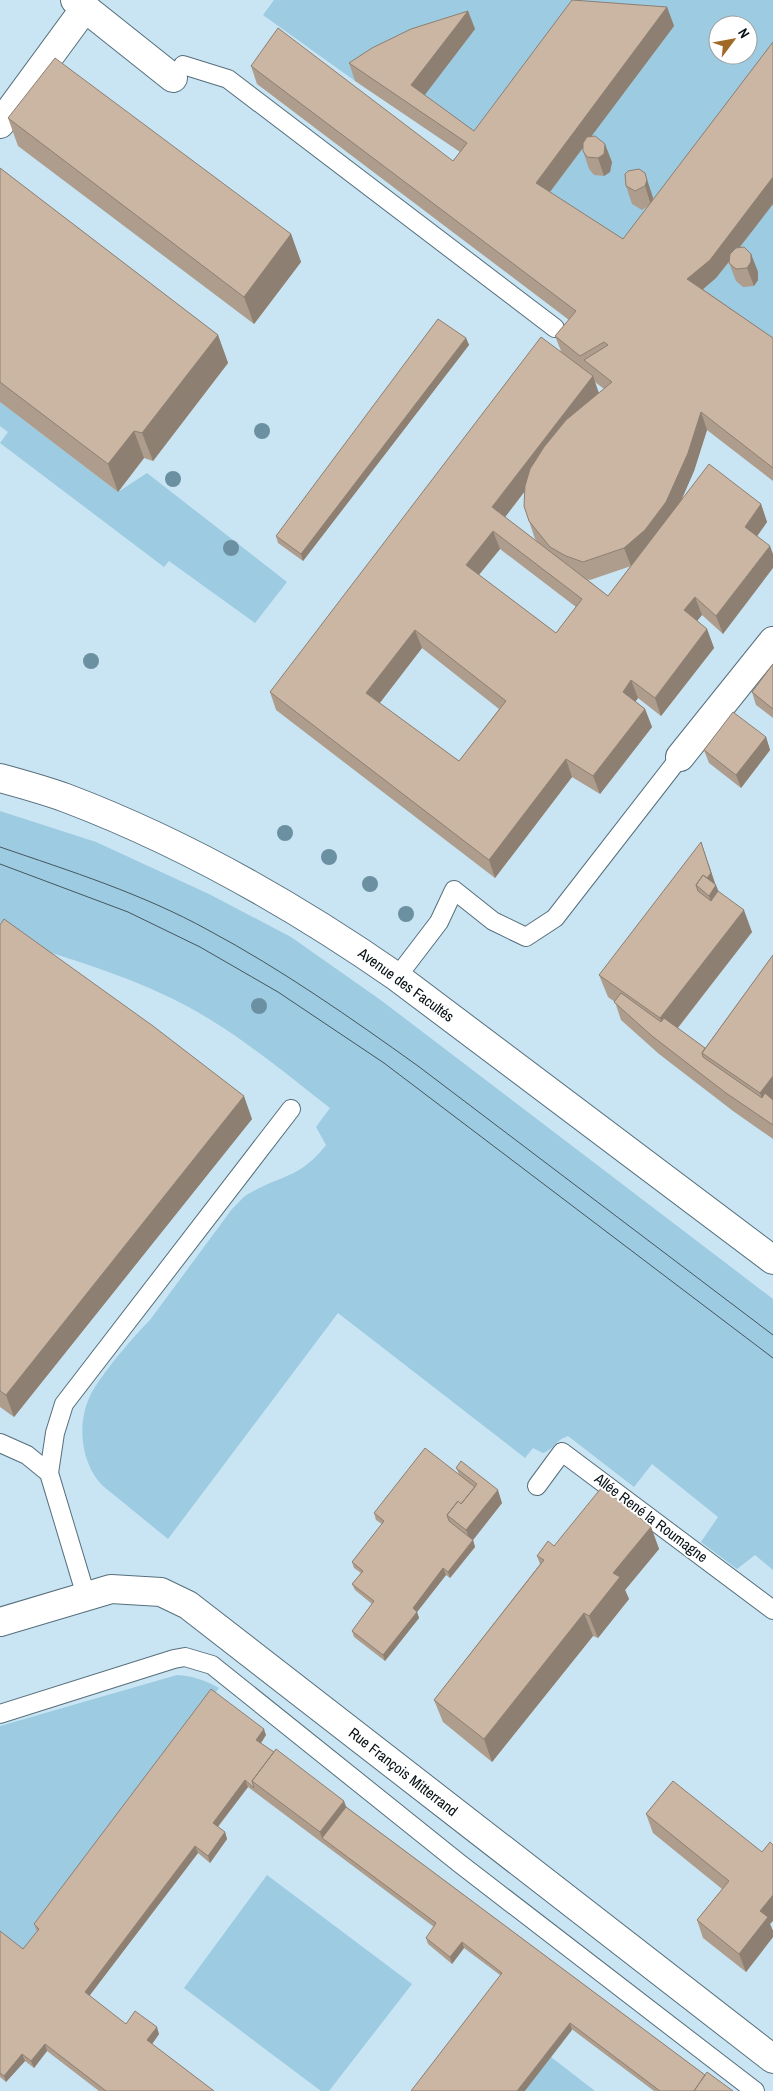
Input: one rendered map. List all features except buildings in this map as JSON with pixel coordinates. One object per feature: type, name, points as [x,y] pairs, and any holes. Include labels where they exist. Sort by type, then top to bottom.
[{"type":"street","points":[[0,124],[80,4],[178,71]]},
{"type":"street","points":[[680,757],[773,640]]},
{"type":"street","name":"Avenue des Facultés","points":[[0,778],[65,798],[167,842],[266,895],[348,944],[397,977],[773,1260]]},
{"type":"street","name":"Rue François Mitterrand","points":[[0,1622],[111,1589],[137,1589],[162,1592],[188,1605],[773,2059]]},
{"type":"lane","points":[[178,71],[228,79],[555,328]]},
{"type":"lane","points":[[397,977],[439,922],[454,890],[493,922],[526,937],[555,918],[680,757]]},
{"type":"lane","points":[[86,1596],[49,1473],[55,1433],[64,1404],[291,1109]]},
{"type":"lane","points":[[0,1443],[27,1455],[49,1473]]},
{"type":"lane","name":"Allée René la Roumagne","points":[[537,1486],[562,1452],[773,1610]]},
{"type":"lane","points":[[0,1714],[174,1659],[186,1657],[212,1665],[459,1863],[755,2091]]},
{"type":"shaded area","points":[[274,0],[773,0],[773,68],[630,257],[418,104],[474,29],[413,50],[355,81],[263,15]]},
{"type":"shaded area","points":[[773,204],[773,351],[694,297],[716,278]]},
{"type":"shaded area","points":[[0,402],[118,492],[147,473],[287,582],[255,623],[169,561],[164,567],[0,443],[8,432],[0,426]]},
{"type":"shaded area","points":[[0,811],[96,842],[209,894],[291,937],[382,1001],[773,1299],[773,1570],[755,1555],[737,1569],[701,1542],[718,1517],[652,1464],[634,1487],[568,1436],[543,1453],[533,1448],[525,1458],[338,1313],[168,1539],[103,1486],[89,1466],[83,1441],[82,1428],[84,1416],[92,1392],[119,1355],[150,1320],[232,1209],[247,1194],[299,1170],[326,1145],[316,1127],[330,1108],[273,1063],[214,1022],[191,1008],[142,985],[65,957],[13,941],[0,958]]},
{"type":"shaded area","points":[[177,1675],[199,1679],[219,1688],[36,1931],[41,1936],[25,1955],[0,1936],[0,1726]]},
{"type":"shaded area","points":[[267,1875],[412,1984],[329,2091],[321,2091],[184,1988]]},
{"type":"shaded area","points":[[551,2057],[595,2091],[525,2091]]},
{"type":"tram line","points":[[0,847],[106,884],[158,905],[235,945],[289,978],[418,1066],[773,1335]]},
{"type":"tram line","points":[[0,864],[128,912],[200,947],[278,992],[384,1063],[773,1358]]}]
